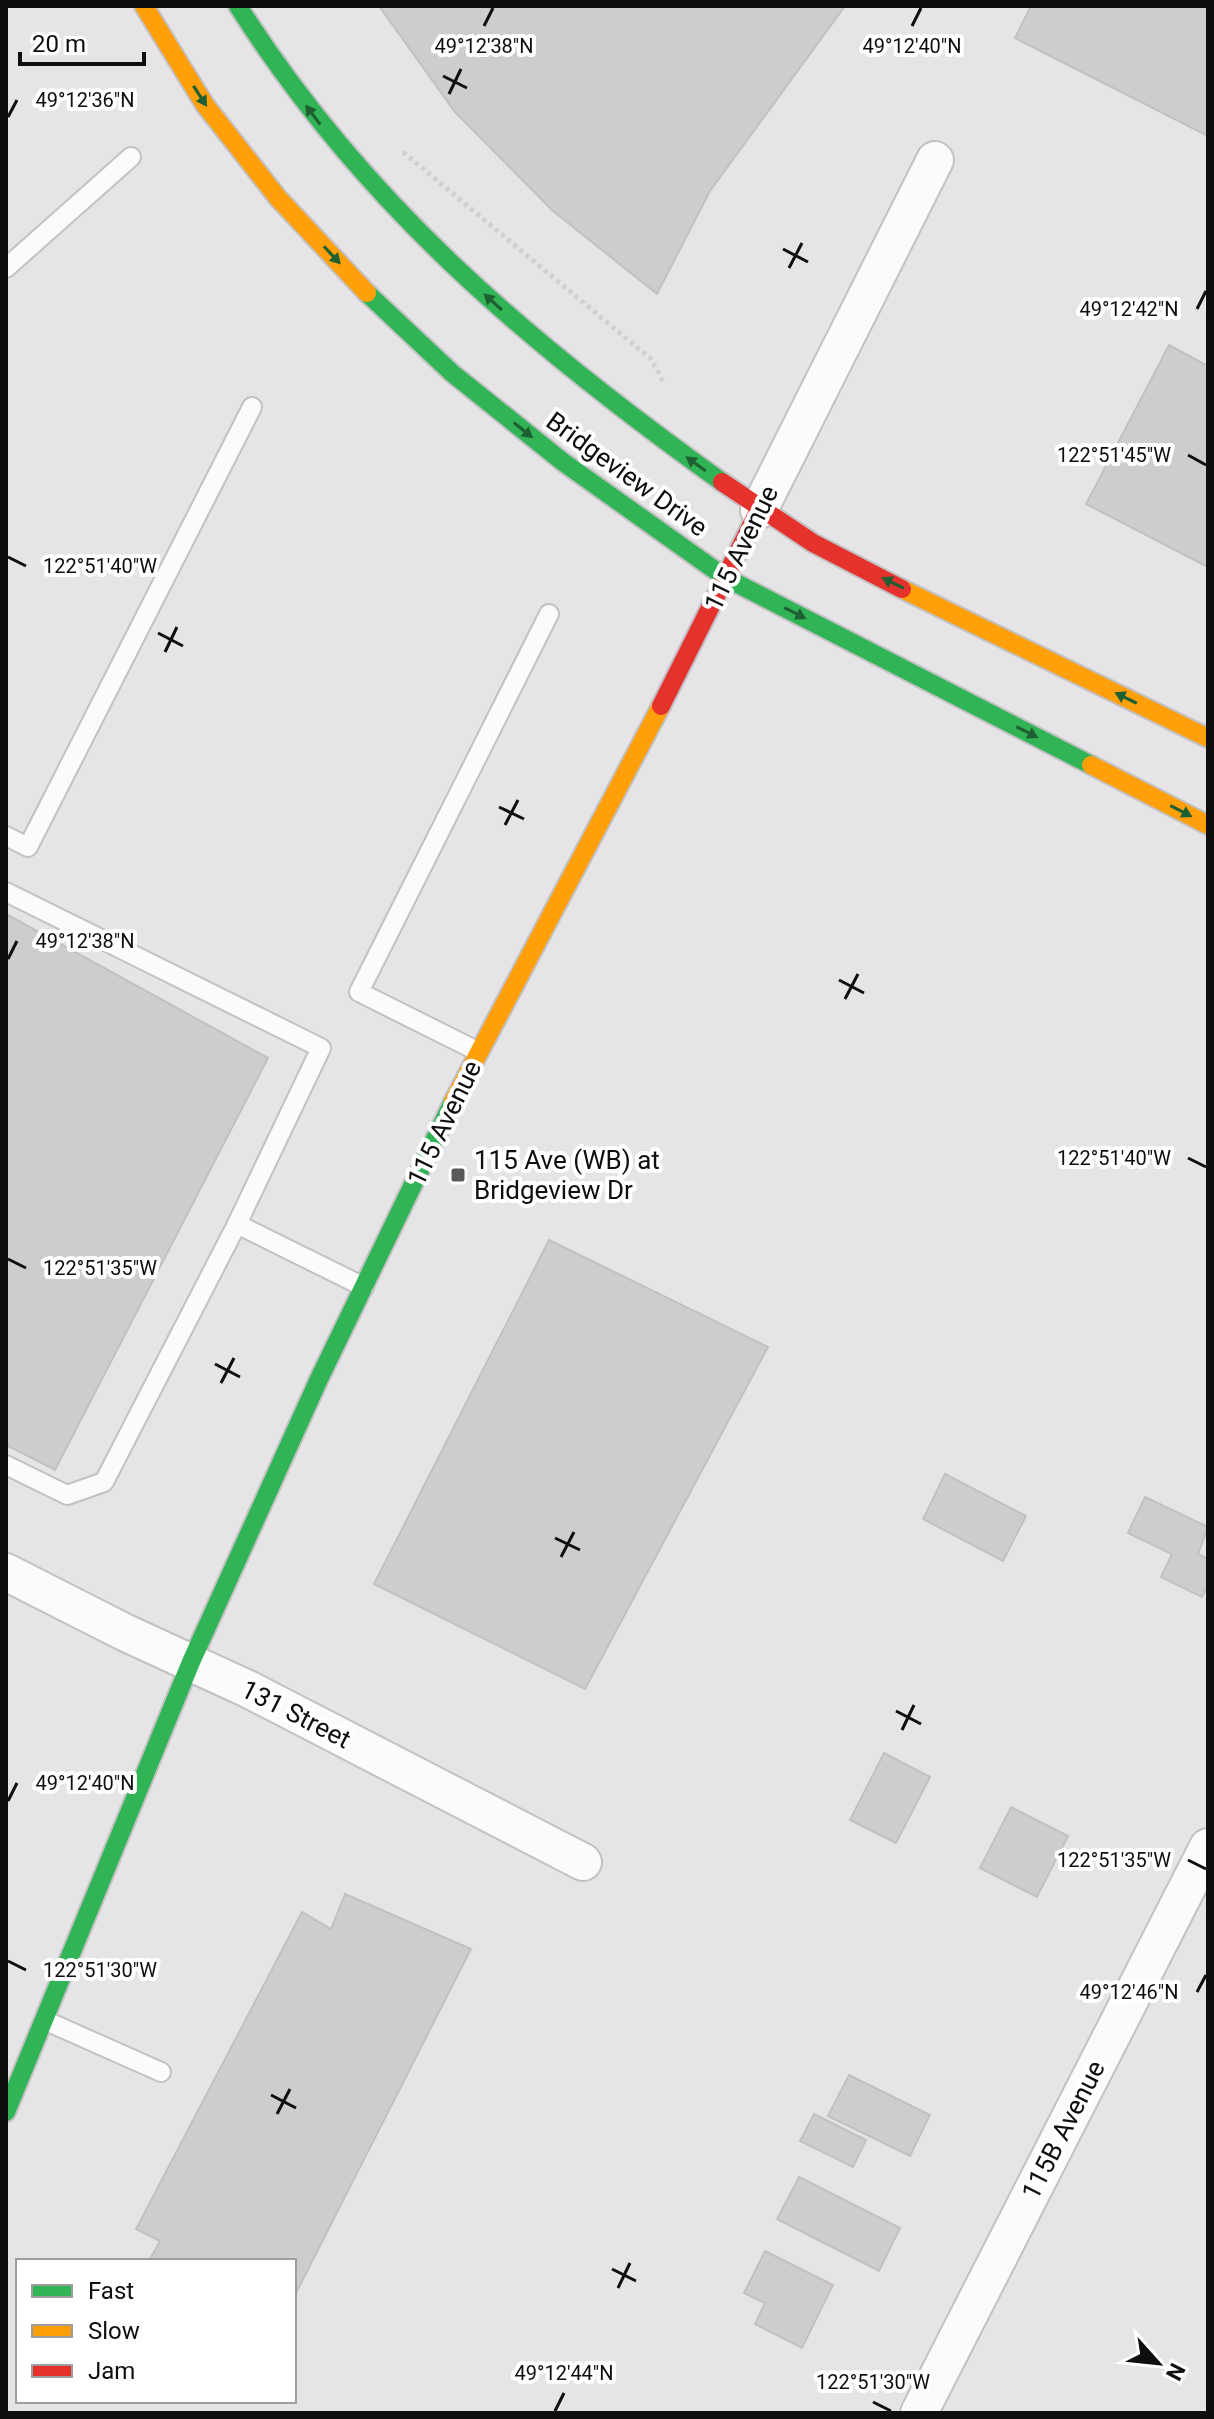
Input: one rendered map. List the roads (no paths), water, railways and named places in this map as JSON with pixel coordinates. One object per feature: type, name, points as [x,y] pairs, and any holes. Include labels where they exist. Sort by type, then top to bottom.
[{"type":"main road","name":"Bridgeview Drive","points":[[144,6],[205,105],[278,198],[379,305],[452,373],[563,462],[726,578],[1208,825]]},
{"type":"main road","name":"Bridgeview Drive","points":[[238,6],[263,48],[350,163],[441,256],[539,344],[759,510],[831,553],[1208,738]]},
{"type":"main road","name":"115 Avenue","points":[[6,2112],[191,1662],[364,1287],[479,1052],[759,510]]},
{"type":"street","name":"115 Avenue","points":[[759,510],[935,160]]},
{"type":"street","name":"131 Street","points":[[6,1572],[191,1662],[583,1862]]},
{"type":"street","name":"115B Avenue","points":[[919,2413],[1208,1847]]},
{"type":"lane","points":[[6,268],[131,157]]},
{"type":"lane","points":[[6,836],[28,847],[252,407]]},
{"type":"lane","points":[[479,1052],[359,992],[549,614]]},
{"type":"lane","points":[[6,892],[321,1048],[237,1224],[104,1482],[67,1495],[6,1465]]},
{"type":"lane","points":[[237,1224],[364,1287]]},
{"type":"lane","points":[[44,2020],[161,2072]]},
{"type":"place","name":"115 Ave (WB) at Bridgeview Dr","points":[[458,1175]]}]
